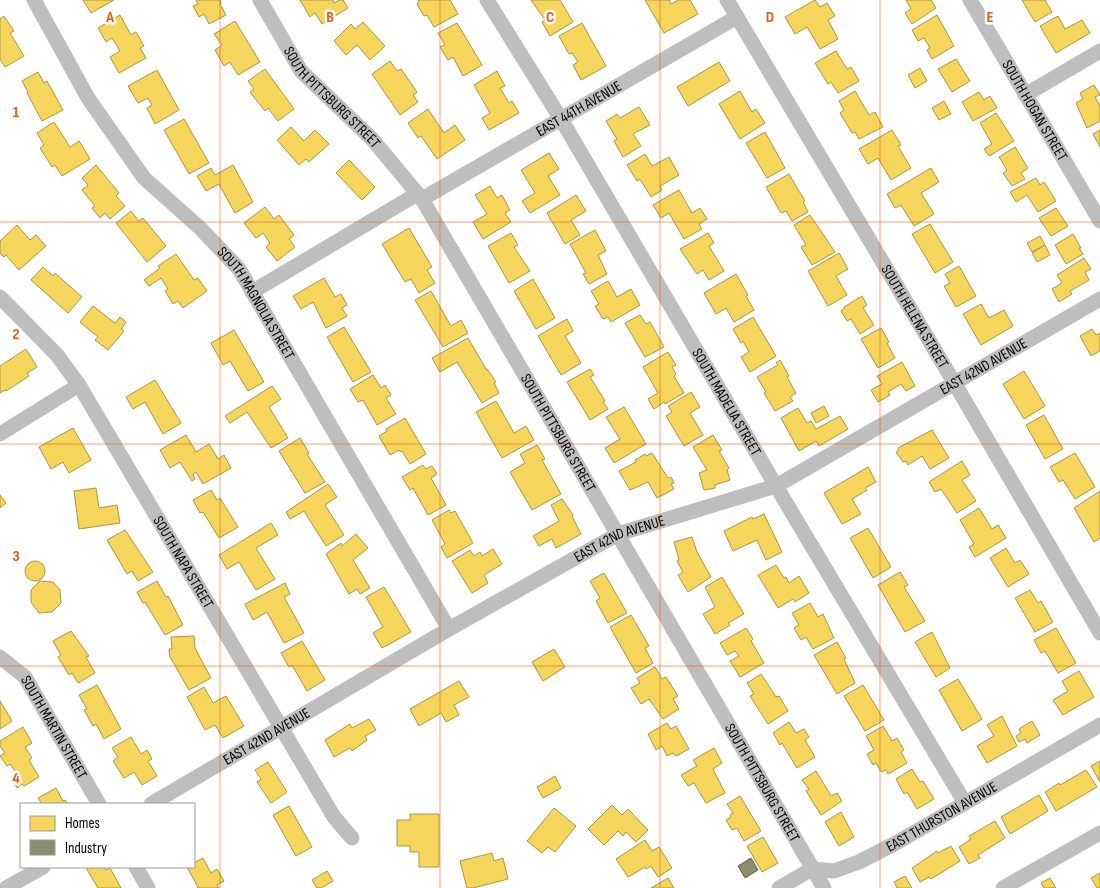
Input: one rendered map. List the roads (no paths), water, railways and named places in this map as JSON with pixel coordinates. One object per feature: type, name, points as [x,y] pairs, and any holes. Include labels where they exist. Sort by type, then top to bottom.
[{"type":"street","name":"SOUTH MAGNOLIA STREET","points":[[34,0],[88,98],[144,178],[201,228],[238,269],[449,629]]},
{"type":"street","name":"SOUTH PITTSBURG STREET","points":[[260,0],[301,71],[372,139],[419,197],[824,888]]},
{"type":"street","name":"SOUTH MADELIA STREET","points":[[487,0],[561,119],[965,804]]},
{"type":"street","name":"SOUTH HELENA STREET","points":[[727,0],[1100,633]]},
{"type":"street","name":"SOUTH HOGAN STREET","points":[[970,0],[1100,220]]},
{"type":"street","name":"EAST 44TH AVENUE","points":[[252,292],[737,18]]},
{"type":"street","points":[[1025,95],[1100,51]]},
{"type":"street","name":"SOUTH NAPA STREET","points":[[0,297],[57,355],[79,385],[334,817],[352,838]]},
{"type":"street","name":"EAST 42ND AVENUE","points":[[153,803],[449,629],[618,534],[776,486],[1100,299]]},
{"type":"street","points":[[0,434],[79,385]]},
{"type":"street","name":"SOUTH MARTIN STREET","points":[[0,657],[25,677],[98,803]]},
{"type":"street","name":"EAST THURSTON AVENUE","points":[[812,868],[834,871],[859,862],[965,804],[1100,725]]},
{"type":"street","points":[[1003,888],[1100,833]]},
{"type":"street","points":[[6,888],[41,868]]},
{"type":"street","points":[[137,868],[148,888]]},
{"type":"street","points":[[778,888],[812,868]]}]
